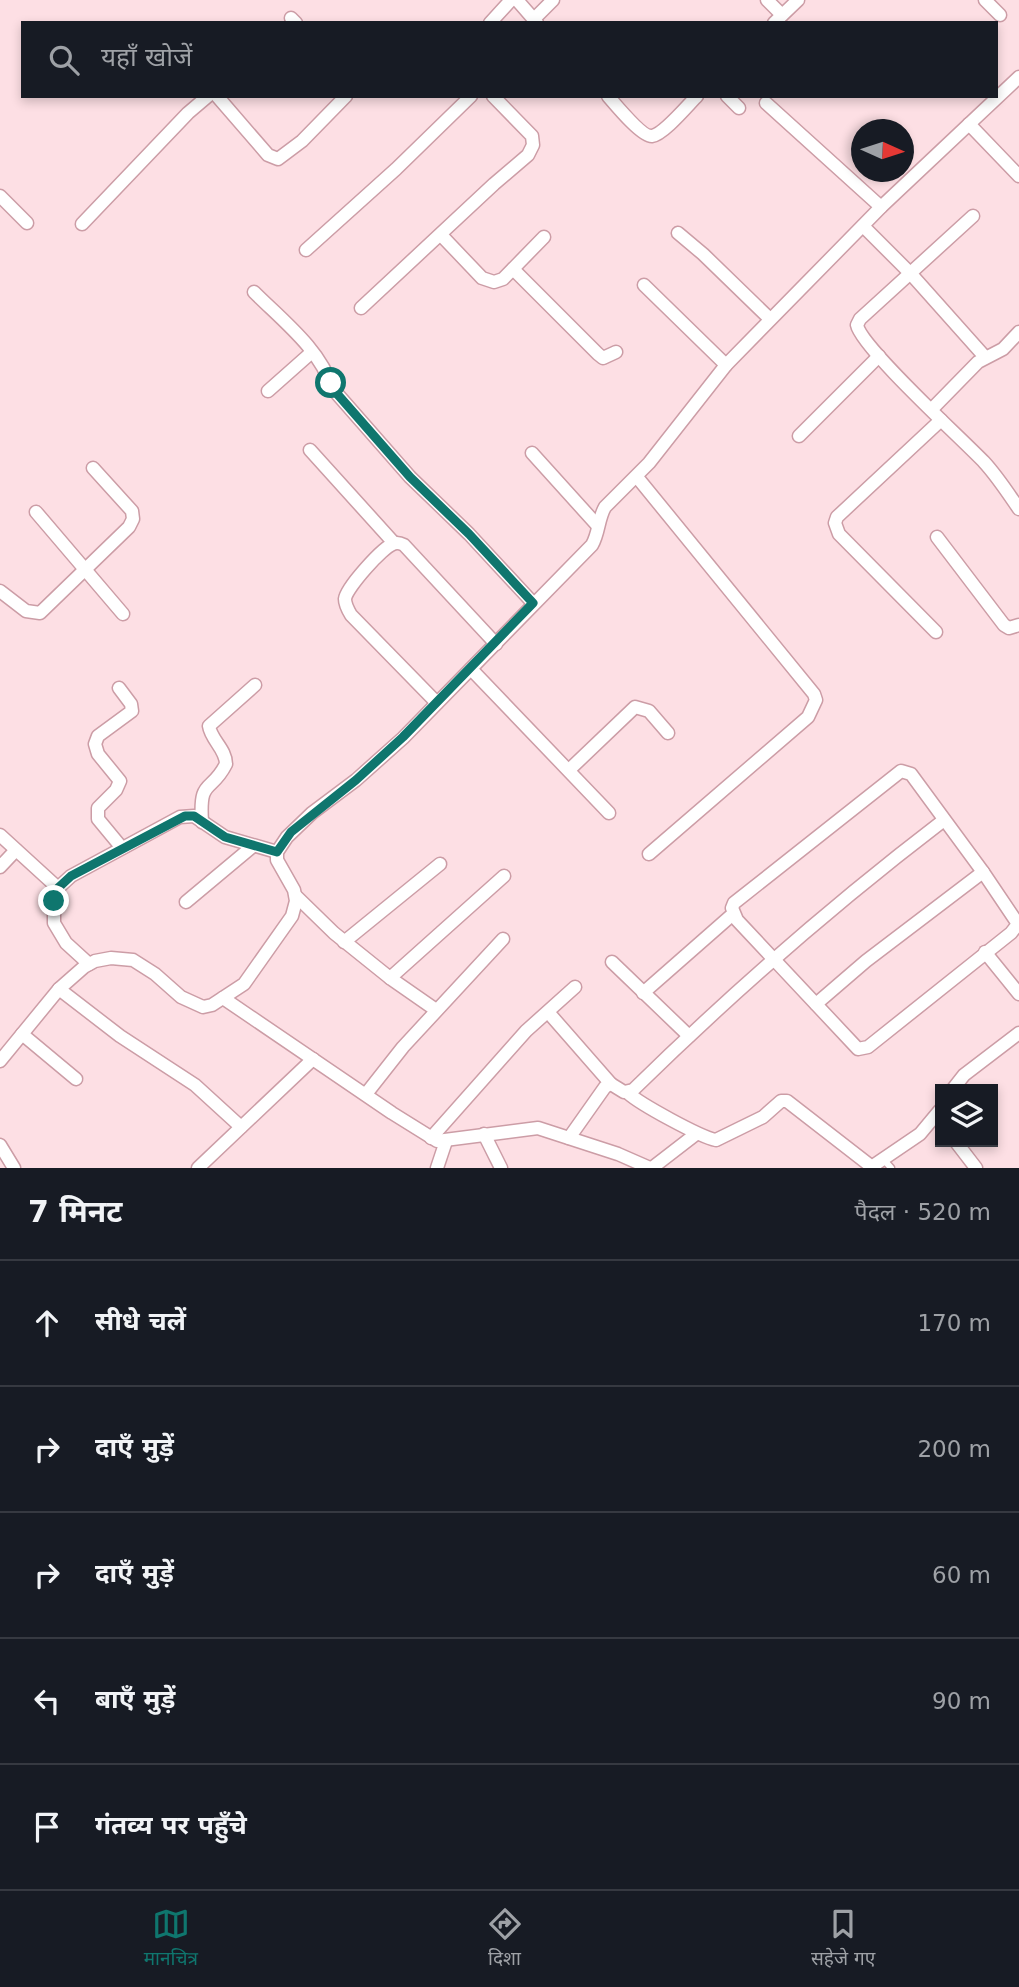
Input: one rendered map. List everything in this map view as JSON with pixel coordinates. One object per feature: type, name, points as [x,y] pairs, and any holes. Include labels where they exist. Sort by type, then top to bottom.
[{"type":"street","points":[[491,21],[512,0]]},
{"type":"street","points":[[517,0],[536,21],[553,0]]},
{"type":"street","points":[[767,0],[778,19],[798,0]]},
{"type":"street","points":[[985,0],[1000,15]]},
{"type":"street","points":[[998,97],[1019,77]]},
{"type":"street","points":[[82,224],[206,98]]},
{"type":"street","points":[[219,98],[268,155],[278,159],[302,141],[344,98]]},
{"type":"street","points":[[306,250],[396,169],[469,98]]},
{"type":"street","points":[[361,308],[528,155],[532,136],[495,98]]},
{"type":"street","points":[[610,98],[636,126],[652,136],[660,132],[695,98]]},
{"type":"street","points":[[729,98],[740,108]]},
{"type":"street","points":[[436,1010],[344,943],[296,896],[278,863],[277,852],[291,832],[356,780],[437,703],[592,545],[605,506],[637,477],[726,365],[881,207],[997,98]]},
{"type":"street","points":[[766,103],[881,207]]},
{"type":"street","points":[[970,124],[1019,176]]},
{"type":"street","points":[[0,196],[27,223]]},
{"type":"street","points":[[973,216],[860,319],[857,325],[862,338],[983,461],[1019,509]]},
{"type":"street","points":[[863,226],[911,274],[985,357]]},
{"type":"street","points":[[678,233],[770,319]]},
{"type":"street","points":[[441,234],[486,281],[498,282],[544,237]]},
{"type":"street","points":[[513,270],[598,355],[603,358],[616,352]]},
{"type":"street","points":[[644,285],[726,365]]},
{"type":"street","points":[[254,292],[312,352],[330,377],[332,388],[410,477],[469,534],[533,603]]},
{"type":"street","points":[[932,409],[985,357],[1003,349],[1019,332]]},
{"type":"street","points":[[268,391],[312,352]]},
{"type":"street","points":[[799,436],[879,356]]},
{"type":"street","points":[[936,632],[839,534],[835,523],[837,517],[875,480],[941,420]]},
{"type":"street","points":[[310,450],[394,543],[404,545],[412,551],[496,644]]},
{"type":"street","points":[[531,453],[597,525]]},
{"type":"street","points":[[0,591],[26,611],[40,613],[129,527],[133,519],[132,511],[93,468]]},
{"type":"street","points":[[637,477],[814,694],[816,700],[808,717],[649,854]]},
{"type":"street","points":[[36,512],[123,614]]},
{"type":"street","points":[[937,537],[1004,625],[1009,628],[1019,625]]},
{"type":"street","points":[[394,543],[352,582],[345,599],[346,608],[437,703]]},
{"type":"street","points":[[471,669],[609,813]]},
{"type":"street","points":[[202,822],[203,792],[226,764],[226,756],[209,726],[254,685]]},
{"type":"street","points":[[119,688],[131,704],[132,711],[98,736],[95,744],[98,754],[120,781],[116,790],[98,808],[98,819],[122,848]]},
{"type":"street","points":[[569,770],[635,707],[649,711],[668,733]]},
{"type":"street","points":[[643,993],[733,914],[734,903],[901,771],[911,774],[943,821],[984,872],[1018,924],[863,1049],[855,1046],[733,914]]},
{"type":"street","points":[[89,964],[66,943],[54,923],[54,901],[58,888],[71,876],[180,817],[191,815],[225,837],[277,852]]},
{"type":"street","points":[[628,1093],[688,1036],[868,878],[943,821]]},
{"type":"street","points":[[0,835],[58,888]]},
{"type":"street","points":[[186,902],[253,845]]},
{"type":"street","points":[[0,867],[16,850]]},
{"type":"street","points":[[344,943],[440,864]]},
{"type":"street","points":[[816,1004],[866,961],[984,872]]},
{"type":"street","points":[[390,978],[504,876]]},
{"type":"street","points":[[0,1061],[59,989],[89,964],[111,958],[132,960],[155,974],[181,997],[207,1007],[244,984],[286,927],[292,916],[296,896]]},
{"type":"street","points":[[366,1094],[436,1010],[503,939]]},
{"type":"street","points":[[985,952],[1019,994]]},
{"type":"street","points":[[612,962],[688,1036]]},
{"type":"street","points":[[431,1138],[526,1031],[575,987]]},
{"type":"street","points":[[59,989],[120,1036],[195,1085],[241,1127]]},
{"type":"street","points":[[223,998],[431,1138],[446,1141],[538,1128],[618,1154],[651,1168],[695,1134]]},
{"type":"street","points":[[548,1012],[611,1084],[695,1134],[716,1140],[763,1117],[776,1104],[787,1101],[871,1167],[888,1164],[935,1121]]},
{"type":"street","points":[[957,1084],[964,1075],[1019,1033]]},
{"type":"street","points":[[22,1034],[76,1079]]},
{"type":"street","points":[[198,1168],[313,1059]]},
{"type":"street","points":[[569,1138],[601,1091],[611,1084]]},
{"type":"street","points":[[484,1134],[501,1168]]},
{"type":"street","points":[[438,1168],[446,1141]]},
{"type":"street","points":[[0,1145],[14,1168]]},
{"type":"street","points":[[960,1147],[976,1168]]},
{"type":"route","points":[[54,901],[58,888],[71,876],[180,817],[194,816],[225,837],[277,852],[291,832],[356,780],[403,737],[533,603],[469,534],[410,477],[332,388],[331,383]]}]
